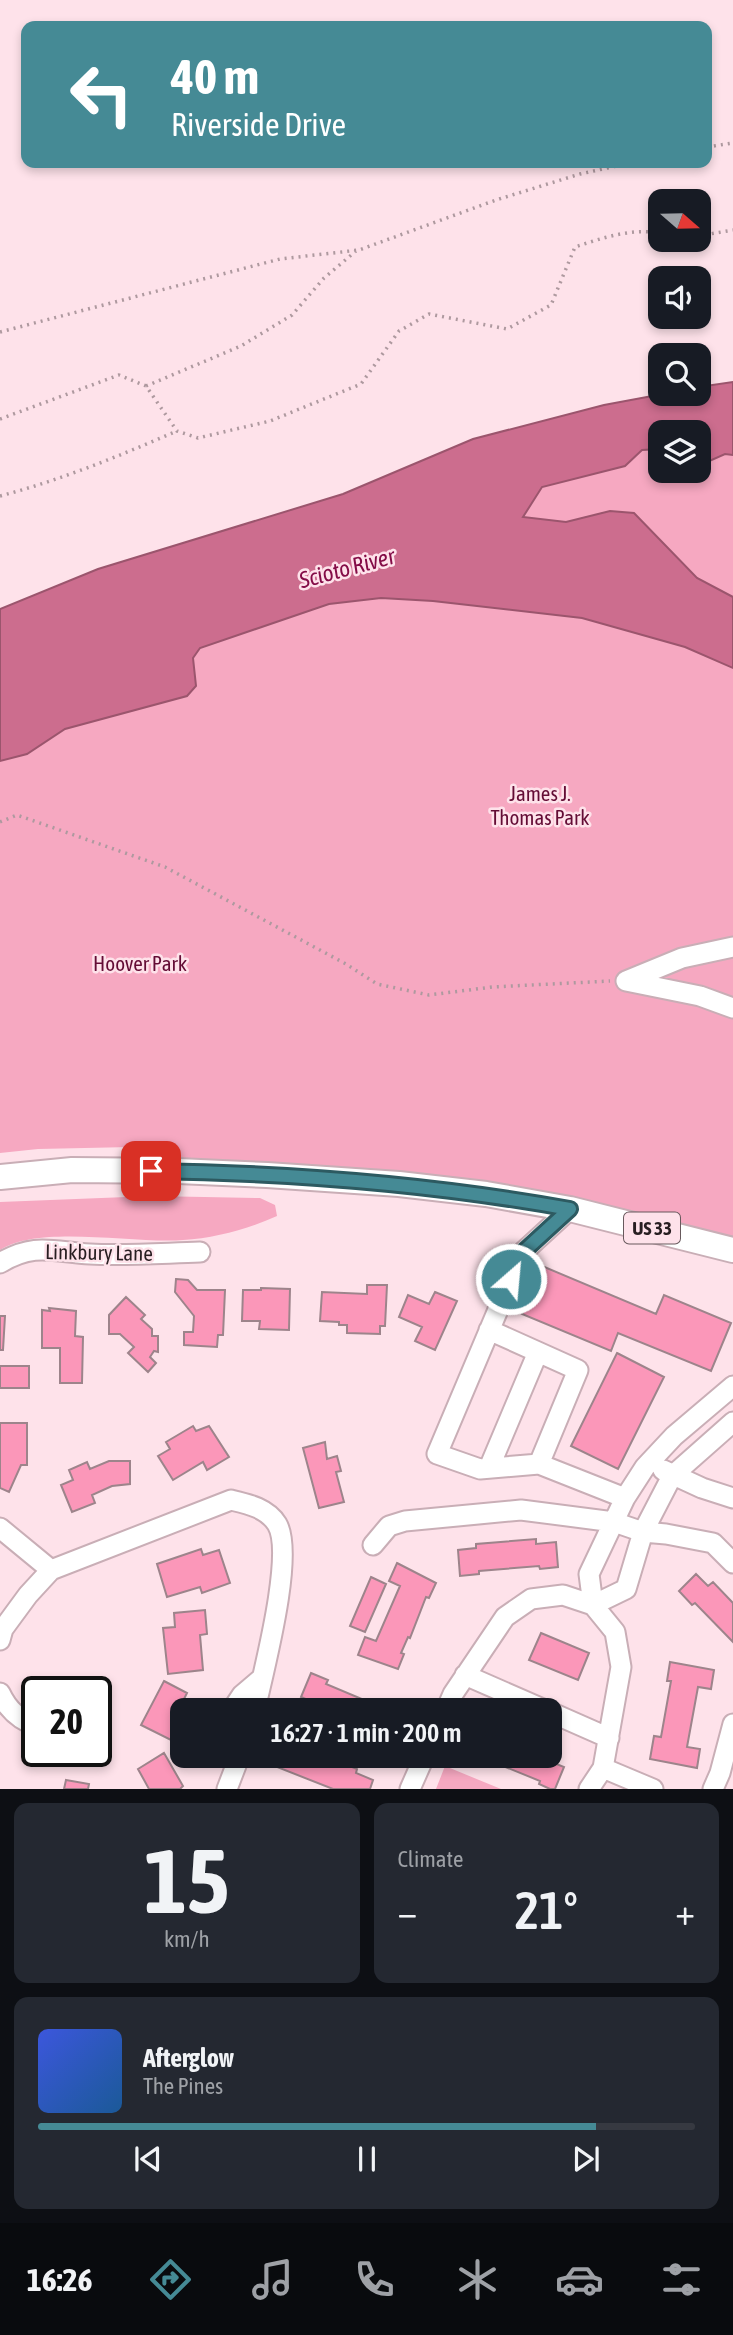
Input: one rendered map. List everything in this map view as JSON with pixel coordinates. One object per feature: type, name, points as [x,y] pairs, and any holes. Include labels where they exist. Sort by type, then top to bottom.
[{"type":"main road","name":"US 33","points":[[0,1177],[72,1170],[267,1175],[398,1184],[486,1194],[570,1209],[733,1250]]},
{"type":"street","points":[[733,947],[682,958],[626,981],[700,996],[733,1008]]},
{"type":"street","points":[[570,1209],[522,1253],[437,1454],[480,1469],[539,1464],[625,1498]]},
{"type":"street","name":"Linkbury Lane","points":[[0,1263],[17,1253],[46,1248],[89,1254],[200,1252]]},
{"type":"street","points":[[489,1330],[578,1370],[539,1464]]},
{"type":"street","points":[[489,1468],[538,1352]]},
{"type":"street","points":[[589,1789],[603,1768],[621,1667],[615,1632],[593,1605],[589,1574],[625,1498],[650,1462],[674,1436],[733,1386]]},
{"type":"street","points":[[451,1698],[505,1617],[531,1599],[563,1595],[593,1605],[626,1588],[643,1532],[672,1476],[733,1423]]},
{"type":"street","points":[[650,1462],[672,1476],[733,1498]]},
{"type":"street","points":[[0,1640],[3,1629],[51,1570],[231,1500],[254,1506],[267,1513],[282,1536],[283,1565],[258,1698]]},
{"type":"street","points":[[373,1545],[389,1526],[405,1521],[521,1510],[614,1522],[643,1532],[713,1543],[733,1563]]},
{"type":"street","points":[[0,1528],[51,1570]]},
{"type":"street","points":[[466,1675],[518,1698]]},
{"type":"street","points":[[240,1698],[262,1678]]},
{"type":"street","points":[[0,1693],[6,1706],[21,1719]]},
{"type":"street","points":[[562,1718],[609,1738]]},
{"type":"street","points":[[713,1789],[733,1724]]},
{"type":"street","points":[[227,1789],[232,1768]]},
{"type":"street","points":[[410,1789],[419,1768]]},
{"type":"street","points":[[603,1768],[653,1789]]},
{"type":"path","points":[[712,146],[733,143]]},
{"type":"path","points":[[0,332],[280,259],[359,250],[508,197],[607,168]]},
{"type":"path","points":[[711,234],[733,230]]},
{"type":"path","points":[[0,419],[119,375],[146,386],[177,431],[198,438],[270,421],[361,384],[399,331],[429,314],[507,329],[551,305],[575,247],[598,239],[648,231]]},
{"type":"path","points":[[146,386],[241,346],[292,315],[324,278],[359,250]]},
{"type":"path","points":[[0,496],[99,464],[177,431]]},
{"type":"path","points":[[0,822],[16,815],[165,867],[346,964],[377,984],[429,995],[492,987],[622,981]]},
{"type":"green space","points":[[642,450],[648,450],[648,483],[711,483],[711,460],[725,454],[733,455],[733,597],[697,578],[646,525],[610,511],[566,522],[522,517],[542,487],[625,466]]},
{"type":"green space","name":"James J. Thomas Park","points":[[380,598],[433,601],[582,618],[685,647],[733,668],[733,1249],[570,1209],[178,1171],[178,1146],[38,1149],[0,1153],[0,761],[27,754],[65,729],[187,696],[196,686],[193,658],[200,648],[329,604]]},
{"type":"green space","points":[[152,1196],[260,1198],[275,1205],[277,1216],[231,1232],[195,1239],[163,1241],[62,1236],[17,1242],[0,1250],[0,1202]]},
{"type":"green space","points":[[444,1768],[450,1768],[501,1789],[436,1789]]},
{"type":"water","name":"Scioto River","points":[[733,382],[733,455],[725,454],[711,460],[711,420],[648,420],[648,450],[642,450],[625,466],[542,487],[523,517],[566,522],[610,511],[634,513],[697,578],[733,597],[733,668],[685,647],[582,618],[433,601],[381,598],[329,604],[200,648],[193,658],[196,686],[187,696],[65,729],[27,754],[0,761],[0,609],[98,569],[343,494],[473,439],[604,405],[648,397],[648,406],[711,406],[711,385]]},
{"type":"building","points":[[542,1266],[656,1314],[664,1295],[731,1323],[711,1371],[618,1333],[611,1351],[522,1314]]},
{"type":"building","points":[[176,1279],[188,1280],[197,1290],[225,1290],[223,1335],[218,1335],[217,1347],[184,1345],[184,1332],[193,1332],[194,1316],[175,1292]]},
{"type":"building","points":[[367,1285],[387,1285],[385,1326],[380,1326],[380,1334],[347,1333],[347,1325],[320,1321],[322,1292],[367,1294]]},
{"type":"building","points":[[290,1289],[289,1330],[259,1329],[260,1321],[242,1321],[243,1290]]},
{"type":"building","points":[[435,1292],[457,1301],[435,1350],[415,1341],[422,1327],[399,1317],[408,1295],[429,1304]]},
{"type":"building","points":[[126,1297],[145,1315],[141,1319],[152,1329],[152,1336],[158,1336],[158,1352],[154,1351],[150,1357],[156,1363],[148,1372],[128,1353],[134,1347],[120,1334],[109,1334],[109,1315]]},
{"type":"building","points":[[49,1308],[76,1311],[75,1336],[83,1337],[82,1383],[60,1383],[60,1348],[42,1348],[42,1310],[50,1311]]},
{"type":"building","points":[[0,1316],[5,1316],[3,1350],[0,1350]]},
{"type":"building","points":[[617,1353],[664,1377],[618,1469],[571,1446]]},
{"type":"building","points":[[0,1366],[29,1366],[29,1388],[0,1388]]},
{"type":"building","points":[[0,1423],[27,1423],[27,1465],[21,1465],[9,1492],[0,1488]]},
{"type":"building","points":[[193,1426],[196,1431],[209,1426],[229,1457],[207,1470],[203,1462],[173,1480],[158,1456],[170,1449],[166,1442]]},
{"type":"building","points":[[325,1442],[327,1459],[337,1456],[341,1471],[336,1472],[344,1502],[319,1508],[303,1448]]},
{"type":"building","points":[[109,1461],[130,1461],[130,1484],[112,1486],[92,1495],[95,1503],[72,1512],[61,1485],[73,1480],[69,1470],[87,1462],[90,1469]]},
{"type":"building","points":[[536,1539],[536,1544],[556,1542],[558,1567],[479,1571],[479,1574],[460,1576],[458,1550],[476,1548],[476,1544]]},
{"type":"building","points":[[201,1549],[203,1555],[219,1550],[230,1583],[202,1593],[200,1587],[167,1597],[157,1564]]},
{"type":"building","points":[[397,1563],[436,1583],[429,1598],[426,1597],[410,1638],[408,1637],[398,1669],[358,1655],[365,1637],[376,1641],[400,1586],[389,1581]]},
{"type":"building","points":[[696,1574],[708,1586],[713,1582],[733,1603],[733,1642],[695,1603],[692,1605],[679,1591]]},
{"type":"building","points":[[371,1577],[386,1584],[365,1632],[350,1626]]},
{"type":"building","points":[[205,1610],[207,1634],[200,1635],[203,1670],[168,1674],[163,1628],[175,1627],[174,1613]]},
{"type":"building","points":[[541,1633],[589,1653],[578,1680],[529,1660]]},
{"type":"building","points":[[670,1662],[714,1670],[711,1689],[698,1687],[687,1747],[700,1749],[697,1768],[650,1759],[654,1736],[661,1737],[671,1681],[667,1681]]},
{"type":"building","points":[[311,1673],[328,1680],[326,1684],[359,1698],[303,1698],[301,1697]]},
{"type":"building","points":[[164,1681],[187,1693],[184,1698],[170,1698],[170,1740],[141,1725]]},
{"type":"building","points":[[164,1753],[170,1768],[173,1768],[183,1786],[180,1789],[149,1789],[138,1769]]},
{"type":"building","points":[[564,1767],[555,1789],[539,1784],[540,1781],[508,1768]]},
{"type":"building","points":[[280,1768],[355,1768],[356,1773],[373,1780],[370,1789],[333,1789]]},
{"type":"building","points":[[66,1780],[89,1784],[88,1789],[64,1789]]},
{"type":"route","points":[[151,1171],[267,1175],[398,1184],[486,1194],[570,1209],[522,1253],[511,1279]]},
{"type":"park label","name":"Hoover Park","points":[[140,963]]}]
